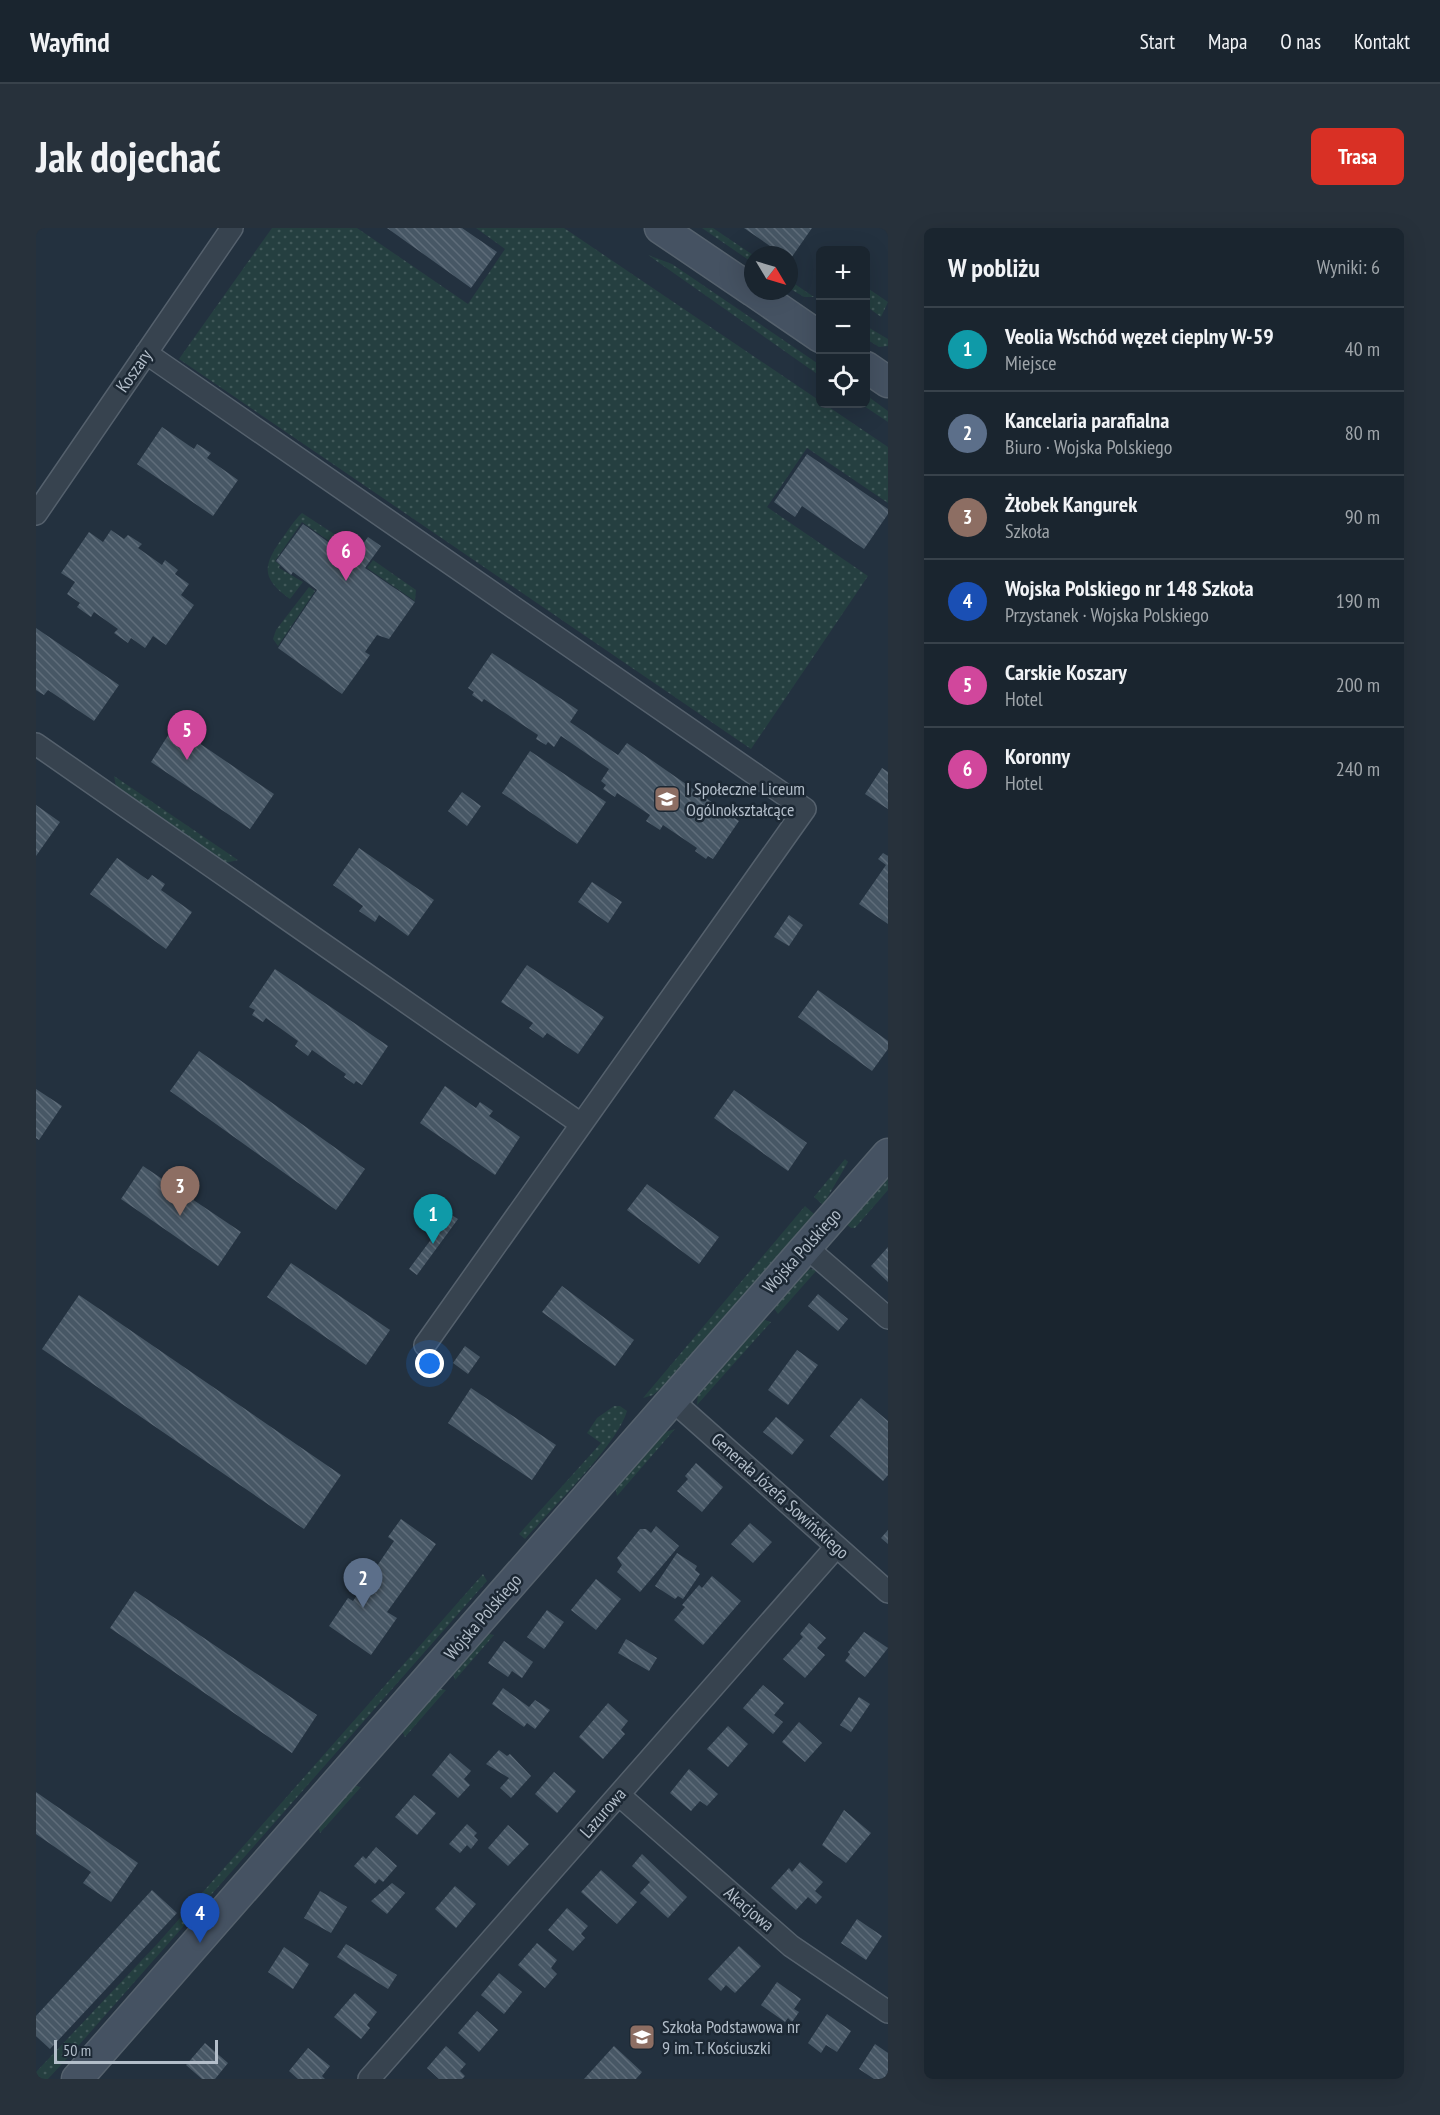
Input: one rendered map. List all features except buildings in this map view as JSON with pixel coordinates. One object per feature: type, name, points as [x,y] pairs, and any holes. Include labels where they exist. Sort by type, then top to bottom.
[{"type":"street","name":"Koszary","points":[[36,514],[232,228]]},
{"type":"street","points":[[660,228],[744,285]]},
{"type":"street","points":[[766,300],[816,334]]},
{"type":"street","points":[[146,353],[805,808],[425,1345]]},
{"type":"street","points":[[870,370],[888,382]]},
{"type":"street","points":[[36,744],[581,1124]]},
{"type":"street","name":"Wojska Polskiego","points":[[76,2079],[888,1154]]},
{"type":"street","points":[[806,1247],[888,1318]]},
{"type":"street","name":"Generała Józefa Sowińskiego","points":[[672,1400],[888,1592]]},
{"type":"street","name":"Lazurowa","points":[[369,2079],[836,1547]]},
{"type":"street","name":"Akacjowa","points":[[619,1795],[791,1946],[888,2012]]},
{"type":"green space","points":[[272,228],[357,228],[468,304],[505,249],[476,228],[564,228],[816,398],[816,408],[830,408],[888,447],[888,503],[807,448],[767,507],[868,576],[751,749],[179,359]]},
{"type":"green space","points":[[702,228],[713,228],[744,249],[744,257]]},
{"type":"green space","points":[[648,255],[672,264],[816,362],[816,373]]},
{"type":"green space","points":[[798,286],[814,297],[804,297],[798,293]]},
{"type":"green space","points":[[870,290],[888,302],[881,317],[870,309]]},
{"type":"green space","points":[[870,328],[888,339],[888,346],[879,347],[870,341]]},
{"type":"green space","points":[[870,398],[888,411],[888,422],[867,408],[870,408]]},
{"type":"green space","points":[[302,513],[357,549],[352,557],[302,522],[275,561],[280,565],[279,568],[303,582],[290,599],[270,579],[268,565],[275,549]]},
{"type":"green space","points":[[373,560],[416,590],[415,601],[367,568]]},
{"type":"green space","points":[[309,587],[315,591],[278,646],[273,639],[276,630]]},
{"type":"green space","points":[[114,776],[238,860],[225,863],[116,787]]},
{"type":"green space","points":[[845,1159],[848,1162],[823,1205],[814,1197]]},
{"type":"green space","points":[[888,1177],[888,1190],[855,1228],[846,1224]]},
{"type":"green space","points":[[805,1206],[814,1214],[662,1387],[653,1395],[643,1398]]},
{"type":"green space","points":[[809,1269],[817,1270],[778,1314],[773,1307]]},
{"type":"green space","points":[[762,1319],[771,1322],[697,1405],[698,1392]]},
{"type":"green space","points":[[614,1406],[620,1406],[627,1411],[611,1441],[525,1539],[519,1534],[601,1443],[587,1433],[597,1418]]},
{"type":"green space","points":[[675,1429],[617,1496],[615,1486],[662,1433]]},
{"type":"green space","points":[[483,1574],[487,1581],[72,2053],[48,2079],[36,2079],[36,2072],[158,1943]]},
{"type":"green space","points":[[485,1633],[494,1635],[455,1680],[452,1671]]},
{"type":"green space","points":[[436,1688],[446,1690],[405,1737],[401,1729]]},
{"type":"green space","points":[[351,1785],[361,1787],[320,1833],[317,1825]]},
{"type":"place","name":"Koronny","points":[[346,581]]},
{"type":"place","name":"Carskie Koszary","points":[[187,760]]},
{"type":"place","name":"I Społeczne Liceum Ogólnokształcące","points":[[667,799]]},
{"type":"place","name":"Żłobek Kangurek","points":[[180,1216]]},
{"type":"place","name":"Veolia Wschód węzeł cieplny W-59","points":[[433,1244]]},
{"type":"place","name":"Kancelaria parafialna","points":[[363,1608]]},
{"type":"place","name":"Wojska Polskiego nr 148 Szkoła","points":[[200,1943]]},
{"type":"place","name":"Szkoła Podstawowa nr 9 im. T. Kościuszki","points":[[642,2037]]}]
